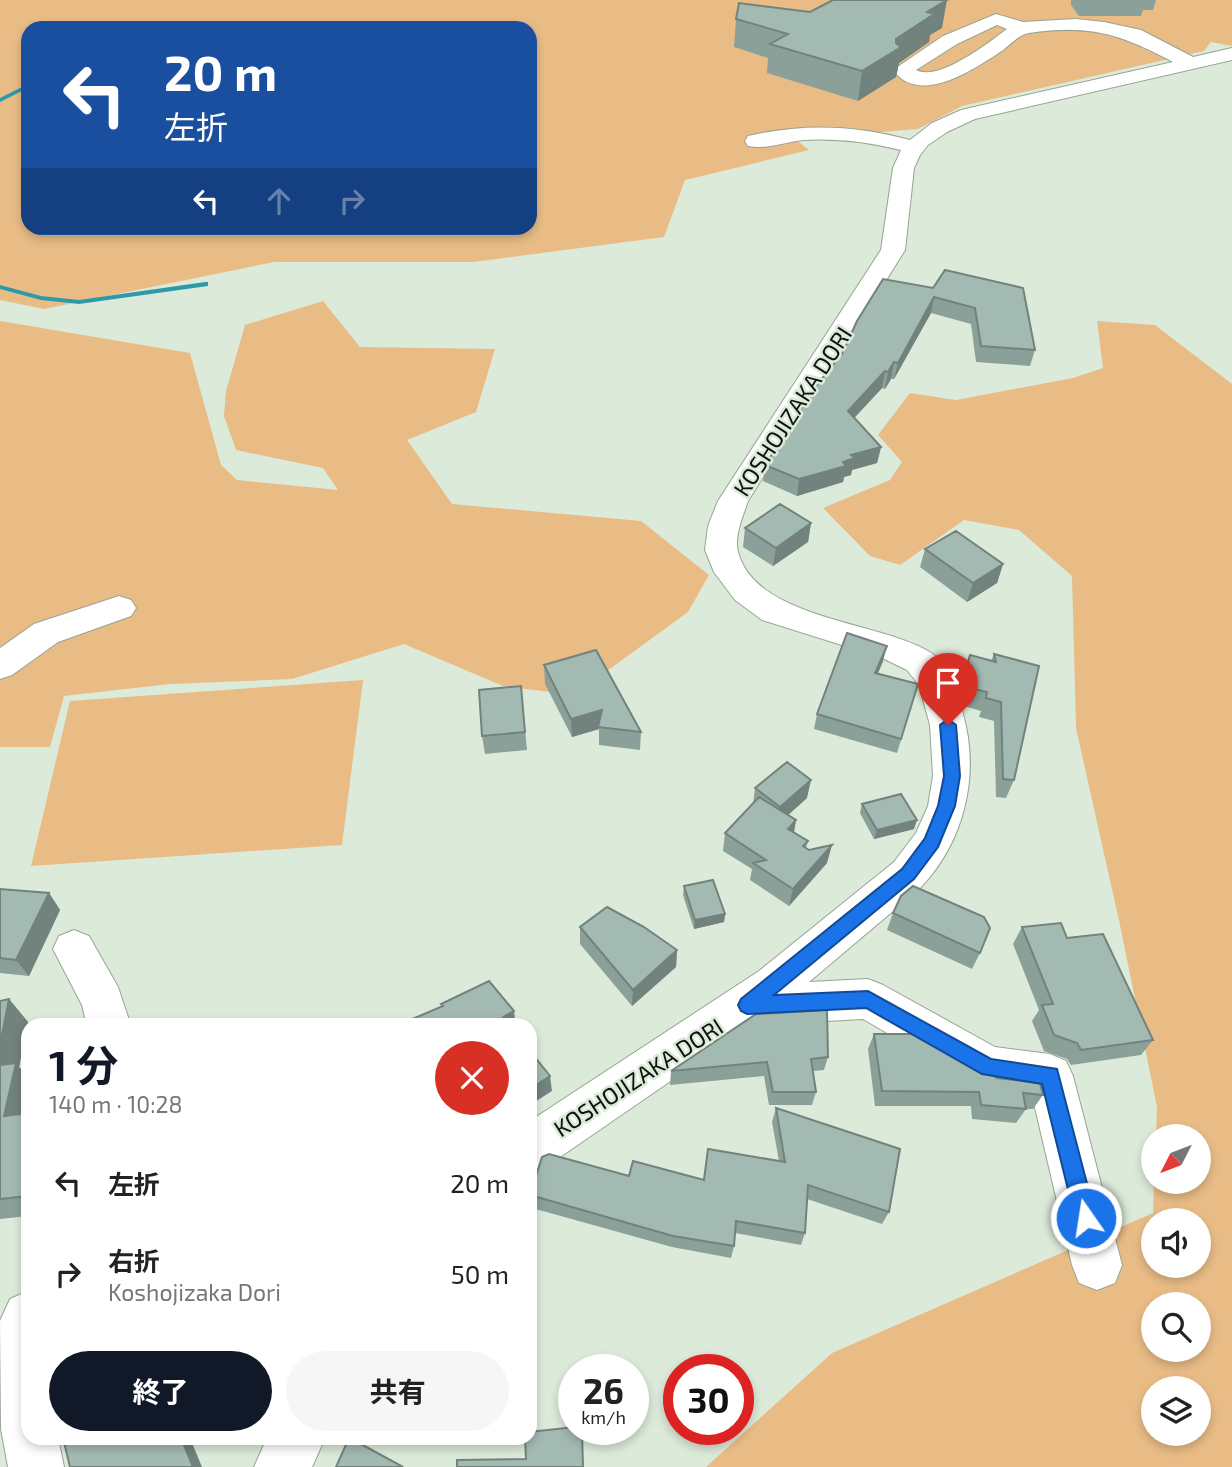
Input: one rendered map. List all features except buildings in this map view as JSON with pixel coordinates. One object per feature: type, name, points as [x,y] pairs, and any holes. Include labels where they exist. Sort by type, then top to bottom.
[{"type":"street","points":[[1021,28],[946,77],[920,79],[906,75],[903,71],[950,40],[996,19],[1021,28],[1076,24],[1104,27],[1134,34],[1188,62]]},
{"type":"street","points":[[756,141],[822,131],[879,137],[913,147],[929,132],[968,114],[1232,54]]},
{"type":"street","name":"KOSHOJIZAKA DORI","points":[[537,1144],[747,1005],[908,874],[932,842],[947,806],[952,776],[948,725],[936,680],[919,661],[892,648],[775,612],[747,592],[730,572],[721,550],[724,526],[733,501],[894,250],[898,230],[900,174],[913,147]]},
{"type":"street","points":[[0,666],[46,633],[119,608]]},
{"type":"street","points":[[74,949],[103,1001],[106,1018]]},
{"type":"street","points":[[747,1005],[868,999],[989,1068],[1050,1076],[1097,1265]]},
{"type":"street","points":[[31,1445],[36,1467]]},
{"type":"street","points":[[282,1467],[294,1445]]},
{"type":"shaded area","points":[[0,0],[1232,0],[1232,46],[1211,42],[1204,51],[962,106],[918,129],[795,139],[809,150],[685,180],[664,237],[473,262],[274,262],[44,309],[0,300]]},
{"type":"shaded area","points":[[323,301],[360,347],[495,349],[476,412],[407,440],[452,504],[641,521],[709,575],[688,612],[574,695],[503,686],[404,644],[292,679],[170,684],[64,696],[50,747],[0,747],[0,321],[190,353],[221,465],[237,480],[338,490],[323,468],[236,450],[224,416],[226,391],[245,325]]},
{"type":"shaded area","points":[[1097,321],[1155,325],[1232,384],[1232,1467],[706,1467],[730,1445],[754,1445],[754,1424],[832,1353],[1141,1218],[1141,1278],[1211,1278],[1211,1208],[1153,1208],[1154,1194],[1211,1194],[1211,1124],[1156,1124],[1157,1107],[1076,728],[1072,576],[1019,530],[964,520],[900,565],[870,556],[823,508],[890,480],[902,462],[878,435],[910,393],[956,400],[1073,378],[1103,368]]},
{"type":"shaded area","points":[[363,680],[342,845],[31,866],[70,701]]},
{"type":"waterway","points":[[0,100],[21,90]]},
{"type":"waterway","points":[[0,287],[41,298],[79,302],[205,284]]},
{"type":"route","points":[[948,725],[952,776],[947,806],[932,842],[908,874],[747,1005],[868,999],[989,1068],[1050,1076],[1086,1218]]}]
